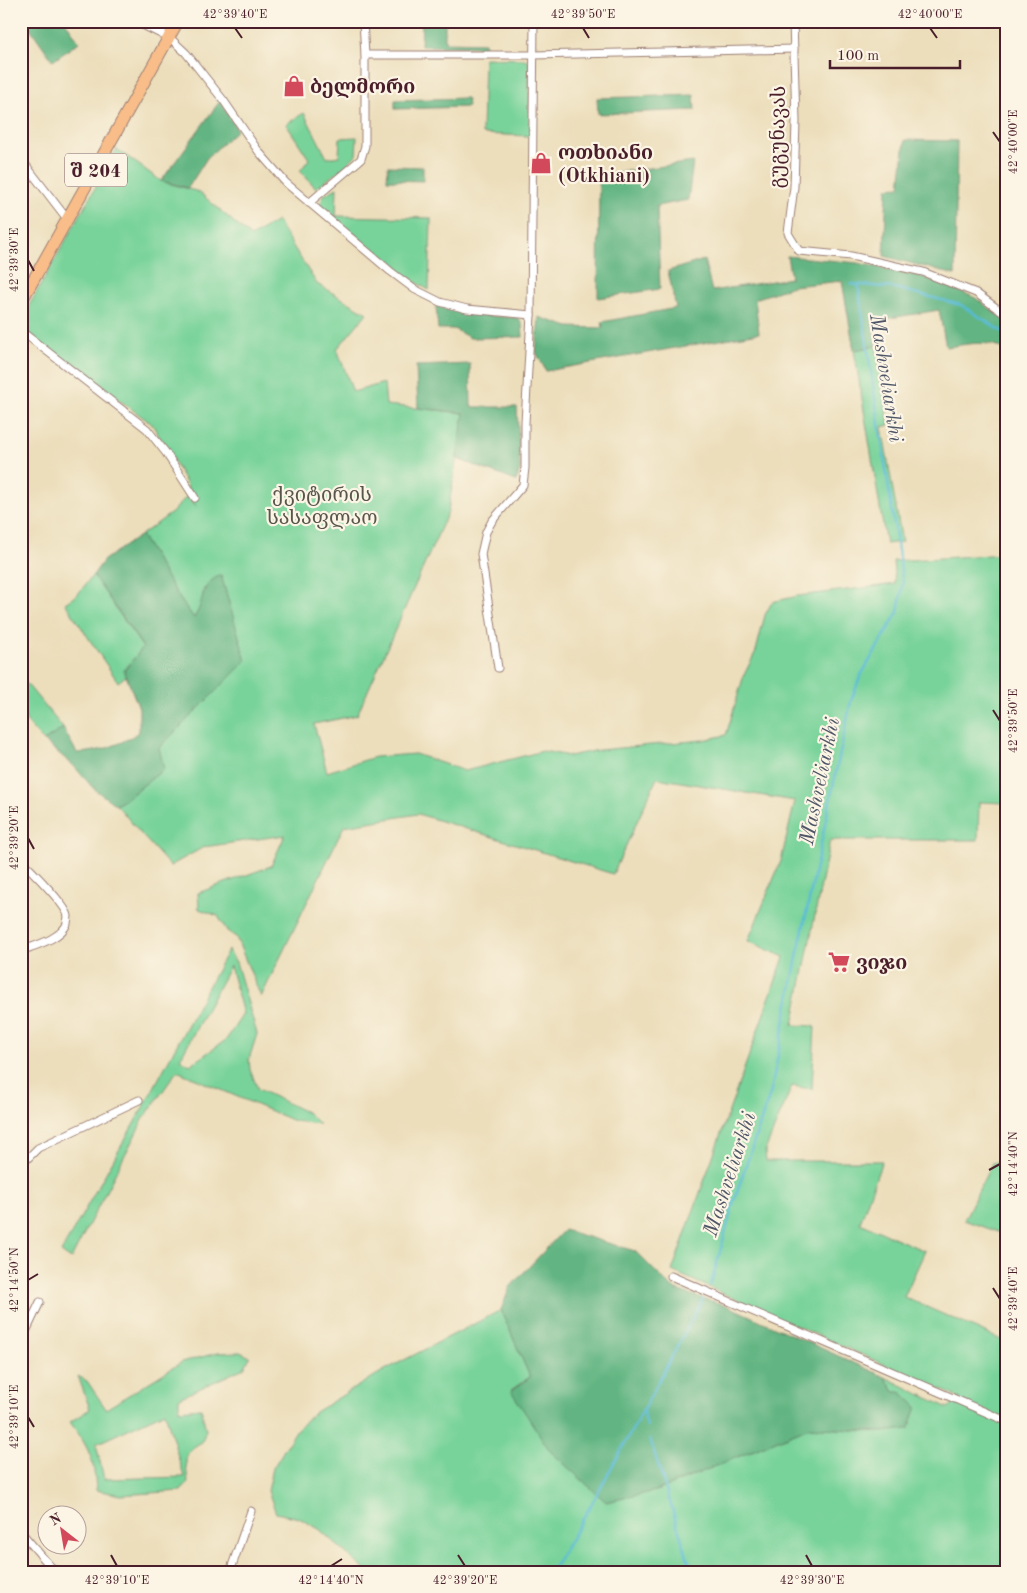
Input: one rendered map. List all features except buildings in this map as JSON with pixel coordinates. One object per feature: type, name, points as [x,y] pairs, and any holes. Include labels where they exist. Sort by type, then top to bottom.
[{"type":"main road","name":"შ 204","points":[[21,302],[178,21]]},
{"type":"street","points":[[137,21],[170,37],[186,53],[271,167],[286,183],[414,289],[440,302],[467,309],[532,315]]},
{"type":"street","points":[[309,203],[361,159],[365,146],[363,21]]},
{"type":"street","points":[[498,668],[481,554],[486,532],[492,521],[523,485],[525,468],[525,423],[532,315],[534,21]]},
{"type":"street","name":"გუგუნავას","points":[[793,21],[796,120],[794,187],[788,232],[799,251],[851,256],[923,272],[976,293],[1006,314]]},
{"type":"street","points":[[365,56],[534,55],[794,49]]},
{"type":"street","points":[[21,159],[68,220]]},
{"type":"street","points":[[21,331],[147,429],[166,453],[195,498]]},
{"type":"street","points":[[21,860],[61,904],[68,915],[68,923],[62,931],[50,939],[21,951]]},
{"type":"street","points":[[21,1165],[38,1148],[139,1100]]},
{"type":"street","points":[[671,1276],[1006,1421]]},
{"type":"street","points":[[21,1342],[40,1302]]},
{"type":"street","points":[[230,1572],[251,1511]]},
{"type":"street","points":[[21,1532],[50,1566],[58,1572]]},
{"type":"green space","points":[[25,21],[65,21],[79,42],[53,61]]},
{"type":"green space","points":[[422,21],[445,21],[445,42],[485,43],[485,47],[421,46]]},
{"type":"green space","points":[[484,58],[525,59],[529,62],[530,136],[482,134]]},
{"type":"green space","points":[[694,95],[695,110],[598,114],[597,98]]},
{"type":"green space","points":[[467,98],[468,107],[395,109],[395,100]]},
{"type":"green space","points":[[220,101],[237,130],[207,158],[188,188],[161,181]]},
{"type":"green space","points":[[304,113],[327,158],[339,156],[340,138],[357,137],[356,155],[343,168],[316,188],[300,171],[309,159],[286,124]]},
{"type":"green space","points":[[905,140],[957,141],[955,275],[884,256],[887,188],[900,187]]},
{"type":"green space","name":"ქვიტირის სასაფლაო","points":[[117,149],[161,181],[199,192],[251,237],[277,221],[317,284],[367,313],[337,349],[353,392],[384,383],[386,405],[464,413],[448,512],[357,715],[314,724],[327,772],[375,757],[415,754],[465,771],[543,751],[569,756],[599,750],[703,740],[726,735],[744,675],[756,651],[765,615],[772,602],[798,596],[895,584],[893,561],[1006,554],[1006,803],[979,802],[978,840],[830,840],[793,1025],[815,1026],[812,1089],[792,1086],[765,1151],[766,1161],[882,1161],[860,1223],[925,1251],[904,1297],[1006,1342],[1006,1572],[367,1572],[319,1529],[299,1518],[276,1513],[268,1491],[273,1468],[297,1429],[315,1412],[383,1371],[501,1310],[530,1377],[511,1390],[656,1491],[809,1427],[883,1432],[894,1392],[885,1377],[948,1408],[960,1398],[672,1271],[784,957],[748,941],[781,861],[795,801],[657,778],[613,874],[418,814],[344,826],[261,997],[236,937],[227,931],[218,916],[199,909],[198,893],[271,866],[285,835],[204,847],[170,866],[116,805],[126,799],[159,748],[246,661],[204,588],[201,606],[194,618],[180,599],[141,535],[173,512],[187,496],[196,507],[184,479],[152,424],[21,328],[21,320]]},
{"type":"green space","points":[[693,162],[688,200],[657,206],[660,289],[598,298],[599,175]]},
{"type":"green space","points":[[388,166],[423,167],[423,181],[387,180]]},
{"type":"green space","points":[[337,188],[336,216],[431,218],[429,290],[405,276],[322,209],[320,205],[324,195]]},
{"type":"green space","points":[[787,256],[858,263],[920,276],[974,297],[1006,320],[1006,351],[1000,347],[985,343],[946,347],[939,310],[872,321],[876,346],[854,350],[842,281],[793,286],[755,299],[759,333],[546,371],[536,352],[539,317],[569,327],[603,328],[602,322],[676,308],[668,271],[704,260],[712,291],[791,278]]},
{"type":"green space","points":[[436,306],[465,314],[518,318],[522,324],[523,337],[470,338],[454,329],[438,329]]},
{"type":"green space","points":[[876,346],[889,425],[882,427],[902,542],[886,544],[854,350]]},
{"type":"green space","points":[[470,364],[471,407],[517,407],[520,469],[516,481],[457,459],[464,413],[418,408],[416,366]]},
{"type":"green space","points":[[141,535],[180,599],[194,618],[209,583],[221,575],[246,661],[159,748],[164,769],[116,805],[94,789],[73,765],[44,741],[63,728],[77,753],[110,747],[125,741],[139,732],[139,708],[124,671],[143,647],[93,575],[104,560]]},
{"type":"green space","points":[[93,575],[143,648],[124,670],[126,676],[118,682],[65,603],[78,594]]},
{"type":"green space","points":[[21,677],[63,728],[44,741],[30,726],[23,713]]},
{"type":"green space","points":[[228,950],[236,962],[257,1034],[249,1059],[250,1070],[258,1089],[308,1113],[319,1124],[294,1121],[177,1071],[144,1118],[71,1259],[61,1252],[145,1104]],"holes":[[[230,966],[243,1014],[226,1040],[190,1065],[180,1059]]]},
{"type":"green space","points":[[1006,1162],[1006,1235],[964,1220],[992,1163]]},
{"type":"green space","points":[[564,1230],[635,1251],[676,1290],[728,1306],[885,1377],[894,1392],[901,1392],[917,1407],[909,1429],[883,1432],[809,1427],[656,1491],[606,1502],[550,1451],[511,1391],[530,1377],[501,1310],[510,1287]]},
{"type":"green space","points":[[240,1352],[250,1357],[244,1368],[179,1398],[179,1410],[201,1408],[206,1430],[202,1442],[191,1450],[186,1458],[188,1482],[181,1491],[120,1495],[96,1490],[92,1461],[82,1439],[70,1422],[90,1409],[78,1376],[87,1381],[106,1409],[182,1362],[217,1353]],"holes":[[[165,1412],[184,1477],[104,1479],[96,1444]]]},
{"type":"waterway","points":[[851,284],[895,288],[961,305],[1006,334]]},
{"type":"waterway","name":"Mashveliarkhi","points":[[710,1285],[734,1201],[771,1091],[851,701],[860,677],[898,612],[903,583],[858,285]]},
{"type":"waterway","name":"Mashveliarkhi","points":[[647,1426],[643,1410],[703,1299]]},
{"type":"waterway","name":"Mashveliarkhi","points":[[551,1572],[591,1505],[643,1410]]},
{"type":"waterway","points":[[650,1439],[692,1572]]},
{"type":"place","name":"ბელმორი","points":[[294,86]]},
{"type":"place","name":"ოთხიანი (Otkhiani)","points":[[541,163]]},
{"type":"place","name":"ვიჯი","points":[[839,962]]}]
